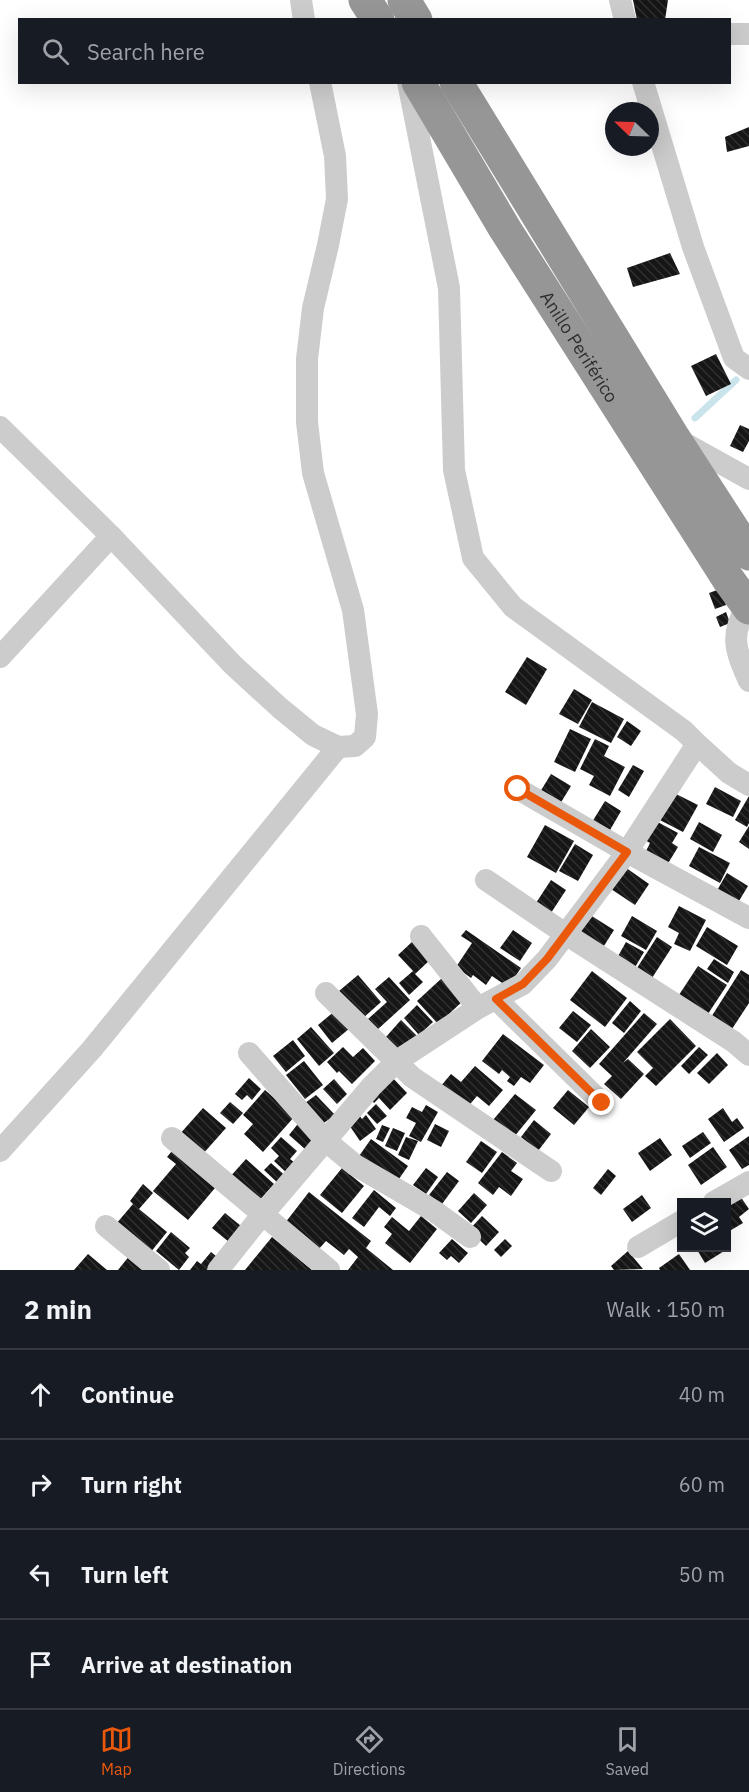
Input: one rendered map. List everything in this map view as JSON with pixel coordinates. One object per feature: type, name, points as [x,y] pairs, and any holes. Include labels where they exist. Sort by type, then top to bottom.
[{"type":"highway","points":[[365,0],[377,18]]},
{"type":"highway","points":[[404,0],[415,18]]},
{"type":"highway","name":"Anillo Periférico","points":[[419,84],[505,229],[748,607]]},
{"type":"highway","name":"Anillo Periférico","points":[[457,84],[674,438],[749,554]]},
{"type":"street","points":[[301,0],[304,18]]},
{"type":"street","points":[[620,0],[624,18]]},
{"type":"street","points":[[731,34],[749,34]]},
{"type":"street","points":[[0,427],[111,536],[233,665],[313,735],[338,747],[355,746],[365,737],[367,714],[353,610],[313,473],[307,422],[307,358],[313,308],[337,199],[335,156],[320,84]]},
{"type":"street","points":[[408,84],[449,288],[454,470],[473,558],[513,607],[684,731],[729,773],[749,785]]},
{"type":"street","points":[[644,84],[693,247],[734,358],[749,369]]},
{"type":"street","points":[[674,438],[749,479]]},
{"type":"street","points":[[0,657],[111,536]]},
{"type":"street","points":[[748,607],[739,619],[736,651],[749,681]]},
{"type":"street","points":[[218,1270],[371,1087],[397,1061],[487,1003],[523,984],[547,959],[564,933],[627,852],[697,744]]},
{"type":"street","points":[[0,1151],[92,1049],[338,747]]},
{"type":"street","points":[[518,789],[627,852],[749,918]]},
{"type":"street","points":[[486,880],[734,1042],[749,1055]]},
{"type":"street","points":[[421,936],[487,1003],[602,1103]]},
{"type":"street","points":[[326,993],[412,1077],[551,1171]]},
{"type":"street","points":[[249,1053],[326,1141],[355,1165],[434,1211],[470,1237]]},
{"type":"street","points":[[172,1138],[329,1270]]},
{"type":"street","points":[[722,1198],[749,1182]]},
{"type":"street","points":[[638,1247],[677,1223]]},
{"type":"street","points":[[106,1226],[159,1270]]},
{"type":"building","points":[[633,0],[668,0],[665,18],[637,18]]},
{"type":"building","points":[[749,127],[749,146],[727,152],[725,137]]},
{"type":"building","points":[[670,253],[680,274],[633,287],[627,268]]},
{"type":"building","points":[[716,354],[731,384],[706,396],[691,366]]},
{"type":"building","points":[[740,425],[749,429],[749,441],[743,452],[730,446]]},
{"type":"building","points":[[720,589],[726,605],[715,609],[709,593]]},
{"type":"building","points":[[726,612],[730,623],[720,627],[716,617]]},
{"type":"building","points":[[527,657],[547,669],[526,705],[505,692]]},
{"type":"building","points":[[574,689],[592,700],[578,724],[559,714]]},
{"type":"building","points":[[592,702],[624,719],[611,743],[579,727]]},
{"type":"building","points":[[627,721],[641,731],[631,746],[617,737]]},
{"type":"building","points":[[570,729],[591,739],[575,772],[554,762]]},
{"type":"building","points":[[595,739],[609,746],[604,756],[625,767],[610,796],[589,785],[594,776],[580,769]]},
{"type":"building","points":[[633,765],[644,771],[629,797],[618,790]]},
{"type":"building","points":[[551,774],[571,786],[560,804],[540,792]]},
{"type":"building","points":[[715,787],[741,801],[733,817],[706,804]]},
{"type":"building","points":[[670,791],[698,805],[683,832],[656,818]]},
{"type":"building","points":[[749,796],[749,823],[747,827],[735,820]]},
{"type":"building","points":[[605,801],[621,811],[606,837],[589,827]]},
{"type":"building","points":[[654,820],[678,833],[672,843],[678,847],[667,865],[645,853],[650,843],[643,839]]},
{"type":"building","points":[[699,822],[722,835],[713,852],[690,839]]},
{"type":"building","points":[[545,825],[574,841],[556,873],[527,857]]},
{"type":"building","points":[[749,826],[749,849],[739,842]]},
{"type":"building","points":[[575,844],[593,855],[578,881],[559,871]]},
{"type":"building","points":[[699,847],[730,863],[720,883],[689,866]]},
{"type":"building","points":[[622,865],[649,884],[635,905],[608,887]]},
{"type":"building","points":[[727,873],[748,886],[736,906],[715,894]]},
{"type":"building","points":[[551,880],[566,890],[549,916],[534,906]]},
{"type":"building","points":[[679,906],[706,920],[690,951],[674,944],[679,933],[668,927]]},
{"type":"building","points":[[587,913],[614,930],[602,949],[575,931]]},
{"type":"building","points":[[632,916],[657,931],[646,950],[621,936]]},
{"type":"building","points":[[707,927],[738,946],[727,965],[696,946]]},
{"type":"building","points":[[466,930],[521,968],[508,987],[492,976],[486,985],[473,975],[471,978],[456,967],[472,943],[461,936]]},
{"type":"building","points":[[513,930],[532,943],[520,961],[500,948]]},
{"type":"building","points":[[657,937],[672,947],[652,978],[637,968]]},
{"type":"building","points":[[413,941],[430,960],[415,974],[423,982],[409,995],[399,983],[413,971],[398,955]]},
{"type":"building","points":[[626,942],[644,952],[634,969],[617,958]]},
{"type":"building","points":[[714,959],[734,972],[728,983],[707,969]]},
{"type":"building","points":[[698,966],[727,985],[704,1020],[675,1001]]},
{"type":"building","points":[[741,970],[749,975],[749,1003],[728,1035],[708,1022]]},
{"type":"building","points":[[592,971],[627,998],[605,1027],[570,1000]]},
{"type":"building","points":[[358,975],[381,1002],[362,1019],[339,991]]},
{"type":"building","points":[[389,977],[410,1000],[377,1030],[368,1019],[387,1002],[375,989]]},
{"type":"building","points":[[442,978],[463,1001],[438,1024],[417,1001]]},
{"type":"building","points":[[630,1001],[641,1011],[624,1033],[612,1023]]},
{"type":"building","points":[[417,1005],[433,1022],[419,1035],[404,1018]]},
{"type":"building","points":[[336,1010],[350,1028],[332,1043],[318,1025]]},
{"type":"building","points":[[573,1011],[591,1025],[577,1042],[559,1028]]},
{"type":"building","points":[[644,1013],[657,1024],[623,1063],[628,1059],[644,1074],[621,1099],[604,1084],[612,1076],[599,1064]]},
{"type":"building","points":[[670,1019],[696,1046],[656,1086],[645,1076],[653,1068],[637,1052]]},
{"type":"building","points":[[401,1020],[419,1038],[403,1055],[385,1038]]},
{"type":"building","points":[[311,1027],[334,1053],[319,1066],[297,1039]]},
{"type":"building","points":[[591,1029],[610,1047],[590,1068],[572,1051]]},
{"type":"building","points":[[503,1034],[544,1065],[530,1083],[521,1077],[514,1086],[507,1081],[510,1077],[502,1070],[499,1074],[482,1061]]},
{"type":"building","points":[[293,1040],[305,1056],[286,1072],[273,1056]]},
{"type":"building","points":[[343,1047],[353,1057],[363,1048],[375,1061],[352,1084],[327,1062]]},
{"type":"building","points":[[699,1047],[708,1055],[689,1074],[681,1066]]},
{"type":"building","points":[[717,1053],[728,1065],[709,1084],[697,1073]]},
{"type":"building","points":[[304,1061],[323,1085],[305,1099],[286,1075]]},
{"type":"building","points":[[475,1066],[503,1090],[489,1106],[477,1096],[466,1109],[440,1087],[451,1074],[461,1082]]},
{"type":"building","points":[[390,1075],[407,1093],[390,1110],[379,1098],[374,1103],[368,1096]]},
{"type":"building","points":[[249,1078],[261,1089],[252,1100],[247,1095],[242,1100],[235,1094]]},
{"type":"building","points":[[334,1079],[347,1094],[337,1104],[323,1089]]},
{"type":"building","points":[[265,1090],[295,1116],[263,1152],[244,1134],[253,1124],[243,1115]]},
{"type":"building","points":[[568,1090],[589,1107],[574,1125],[553,1108]]},
{"type":"building","points":[[515,1094],[536,1110],[514,1137],[493,1120]]},
{"type":"building","points":[[316,1095],[335,1115],[321,1125],[305,1103]]},
{"type":"building","points":[[230,1102],[243,1113],[233,1124],[220,1113]]},
{"type":"building","points":[[376,1104],[387,1116],[377,1124],[367,1113]]},
{"type":"building","points":[[426,1105],[438,1112],[421,1142],[409,1136],[416,1123],[406,1118],[412,1107],[422,1112]]},
{"type":"building","points":[[203,1108],[226,1128],[202,1155],[179,1135]]},
{"type":"building","points":[[723,1108],[732,1122],[737,1118],[744,1128],[724,1142],[708,1119]]},
{"type":"building","points":[[356,1111],[362,1119],[366,1115],[376,1129],[360,1141],[345,1119]]},
{"type":"building","points":[[301,1120],[318,1135],[305,1149],[289,1135]]},
{"type":"building","points":[[534,1120],[551,1134],[538,1151],[521,1137]]},
{"type":"building","points":[[435,1124],[449,1131],[441,1147],[427,1140]]},
{"type":"building","points":[[382,1125],[390,1128],[383,1142],[376,1139]]},
{"type":"building","points":[[393,1128],[405,1133],[397,1151],[385,1146]]},
{"type":"building","points":[[703,1132],[711,1143],[690,1158],[682,1146]]},
{"type":"building","points":[[749,1136],[749,1165],[742,1169],[729,1150]]},
{"type":"building","points":[[281,1137],[297,1151],[290,1159],[299,1166],[290,1176],[274,1161],[279,1156],[271,1148]]},
{"type":"building","points":[[406,1137],[418,1141],[409,1160],[398,1155]]},
{"type":"building","points":[[660,1138],[672,1155],[650,1171],[638,1153]]},
{"type":"building","points":[[371,1139],[408,1166],[394,1186],[357,1159]]},
{"type":"building","points":[[481,1141],[497,1152],[482,1173],[466,1162]]},
{"type":"building","points":[[713,1147],[727,1167],[701,1185],[688,1165]]},
{"type":"building","points":[[172,1151],[215,1188],[188,1220],[153,1191],[176,1164],[167,1157]]},
{"type":"building","points":[[502,1152],[517,1163],[511,1171],[523,1179],[511,1196],[499,1187],[493,1195],[478,1183]]},
{"type":"building","points":[[246,1159],[274,1184],[257,1203],[229,1178]]},
{"type":"building","points":[[271,1163],[288,1178],[281,1186],[264,1170]]},
{"type":"building","points":[[342,1168],[364,1186],[342,1213],[320,1195]]},
{"type":"building","points":[[426,1168],[438,1177],[426,1194],[413,1185]]},
{"type":"building","points":[[608,1169],[616,1176],[601,1195],[593,1188]]},
{"type":"building","points":[[447,1172],[459,1181],[442,1204],[429,1195]]},
{"type":"building","points":[[143,1184],[153,1193],[139,1209],[167,1232],[150,1253],[116,1224],[133,1204],[130,1201]]},
{"type":"building","points":[[374,1190],[396,1208],[390,1216],[379,1207],[364,1227],[352,1218]]},
{"type":"building","points":[[309,1192],[371,1241],[366,1248],[393,1270],[348,1270],[358,1257],[349,1249],[344,1255],[326,1241],[318,1250],[285,1223]]},
{"type":"building","points":[[474,1193],[487,1205],[471,1223],[458,1211]]},
{"type":"building","points":[[738,1193],[749,1209],[739,1217],[743,1223],[731,1230],[731,1198]]},
{"type":"building","points":[[642,1195],[651,1208],[632,1222],[623,1209]]},
{"type":"building","points":[[225,1213],[241,1226],[229,1242],[212,1228]]},
{"type":"building","points":[[421,1216],[437,1229],[410,1263],[385,1243],[392,1234],[384,1227],[392,1217],[409,1231]]},
{"type":"building","points":[[482,1216],[499,1232],[486,1246],[469,1230]]},
{"type":"building","points":[[171,1232],[190,1248],[185,1253],[189,1257],[179,1270],[156,1251]]},
{"type":"building","points":[[272,1237],[312,1270],[245,1270]]},
{"type":"building","points":[[452,1239],[468,1253],[459,1263],[451,1256],[447,1260],[439,1253]]},
{"type":"building","points":[[505,1239],[512,1246],[501,1257],[494,1250]]},
{"type":"building","points":[[628,1251],[643,1269],[614,1270],[611,1266]]},
{"type":"building","points":[[211,1252],[222,1261],[215,1270],[190,1270],[197,1261],[201,1264]]},
{"type":"building","points":[[698,1252],[723,1252],[705,1263]]},
{"type":"building","points":[[88,1254],[107,1270],[74,1270]]},
{"type":"building","points":[[679,1254],[690,1270],[660,1270],[659,1268]]},
{"type":"building","points":[[130,1255],[147,1270],[118,1270]]},
{"type":"waterway","points":[[695,418],[736,380]]},
{"type":"route","points":[[518,789],[627,852],[564,933],[547,959],[523,984],[496,999],[602,1103]]}]
